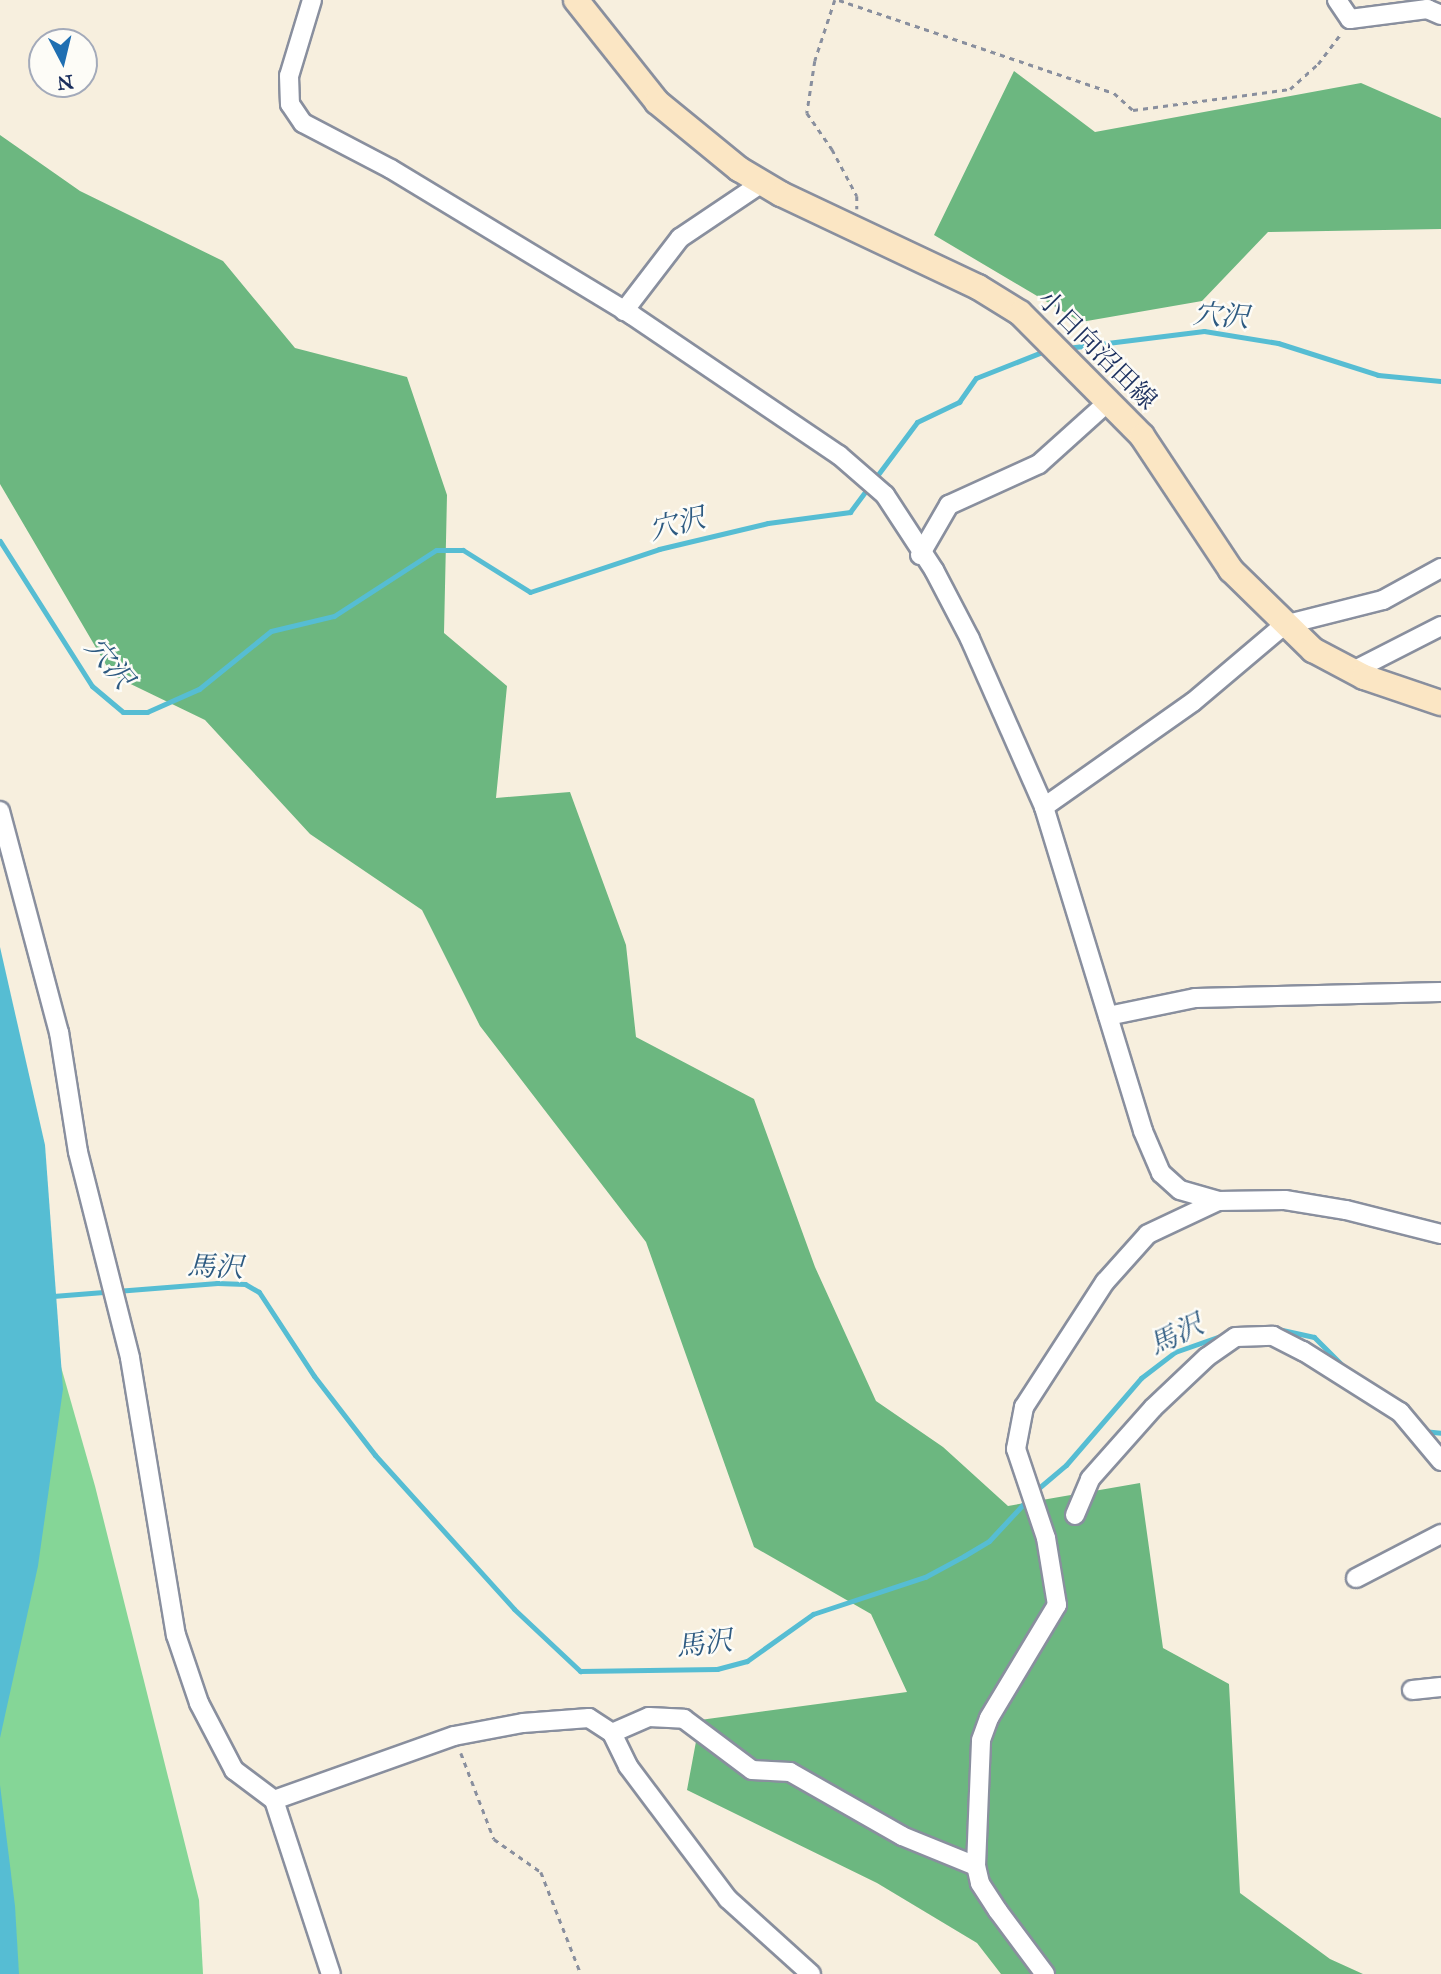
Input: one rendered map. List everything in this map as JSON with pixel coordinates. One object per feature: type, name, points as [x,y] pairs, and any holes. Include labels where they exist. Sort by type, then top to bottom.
[{"type":"main road","name":"小日向沼田線","points":[[576,0],[657,102],[695,137],[762,183],[978,287],[1020,313],[1090,380],[1142,436],[1231,570],[1284,625],[1313,650],[1353,671],[1441,704]]},
{"type":"street","points":[[312,0],[289,76],[290,104],[303,123],[391,169],[624,311],[839,455],[885,495],[920,555],[934,570],[970,639],[1044,807],[1108,1016],[1161,1173],[1180,1190],[1218,1201],[1285,1199],[1346,1209],[1441,1234]]},
{"type":"street","points":[[1337,0],[1350,19],[1427,9],[1441,15]]},
{"type":"street","points":[[624,311],[680,238],[762,183]]},
{"type":"street","points":[[920,555],[949,505],[1039,464],[1109,401]]},
{"type":"street","points":[[1044,807],[1193,702],[1284,625],[1383,600],[1441,568]]},
{"type":"street","points":[[1353,671],[1441,626]]},
{"type":"street","points":[[0,811],[59,1032],[78,1152],[130,1358],[178,1643],[199,1703],[234,1770],[274,1800],[331,1974]]},
{"type":"street","points":[[1108,1016],[1195,998],[1441,992]]},
{"type":"street","points":[[1045,1974],[998,1912],[981,1884],[976,1866],[981,1740],[989,1718],[1057,1605],[1046,1538],[1016,1449],[1024,1407],[1105,1282],[1148,1234],[1218,1201]]},
{"type":"street","points":[[1074,1515],[1090,1479],[1153,1408],[1207,1357],[1236,1337],[1273,1336],[1303,1351],[1400,1412],[1441,1461]]},
{"type":"street","points":[[1356,1577],[1441,1534]]},
{"type":"street","points":[[1412,1690],[1441,1686]]},
{"type":"street","points":[[611,1733],[649,1717],[684,1719],[752,1770],[790,1772],[902,1836],[976,1866]]},
{"type":"street","points":[[274,1800],[454,1736],[523,1723],[589,1718],[611,1733],[628,1766],[728,1899],[811,1974]]},
{"type":"path","points":[[859,230],[857,196],[807,113],[815,61],[837,0],[1114,93],[1133,110],[1290,89],[1318,64],[1350,19]]},
{"type":"path","points":[[454,1736],[494,1839],[541,1872],[580,1974]]},
{"type":"green space","points":[[1014,71],[1095,132],[1361,83],[1441,118],[1441,229],[1268,232],[1202,301],[1081,322],[934,235]]},
{"type":"green space","points":[[0,135],[80,191],[223,261],[295,348],[407,377],[447,495],[444,633],[507,686],[496,798],[570,792],[626,945],[636,1037],[754,1099],[815,1267],[876,1401],[943,1447],[1008,1506],[1140,1483],[1163,1648],[1229,1684],[1240,1893],[1330,1959],[1363,1974],[1001,1974],[977,1943],[877,1883],[687,1790],[700,1720],[907,1692],[871,1614],[754,1547],[646,1242],[480,1026],[422,910],[310,834],[205,720],[112,675],[0,484]]},
{"type":"green space","points":[[0,1153],[95,1486],[199,1900],[203,1974],[0,1974]]},
{"type":"water","points":[[0,947],[45,1145],[63,1389],[38,1566],[0,1738]]},
{"type":"water","points":[[0,1785],[15,1906],[19,1974],[0,1974]]},
{"type":"waterway","name":"穴沢","points":[[1067,348],[1204,331],[1278,343],[1378,375],[1441,381]]},
{"type":"waterway","name":"穴沢","points":[[0,541],[92,686],[123,712],[147,712],[199,689],[271,631],[334,616],[436,550],[463,550],[530,592],[659,549],[768,523],[850,512],[917,422],[959,402],[976,378],[1047,350]]},
{"type":"waterway","name":"馬沢","points":[[53,1296],[217,1283],[245,1284],[259,1292],[314,1376],[375,1455],[514,1609],[580,1671],[717,1669],[747,1661],[813,1614],[925,1577],[964,1556],[989,1541],[1028,1499]]},
{"type":"waterway","name":"馬沢","points":[[1273,1328],[1314,1337],[1346,1369]]},
{"type":"waterway","name":"馬沢","points":[[1034,1492],[1066,1465],[1141,1378],[1175,1352],[1232,1332]]},
{"type":"waterway","name":"馬沢","points":[[1423,1431],[1441,1433]]}]
